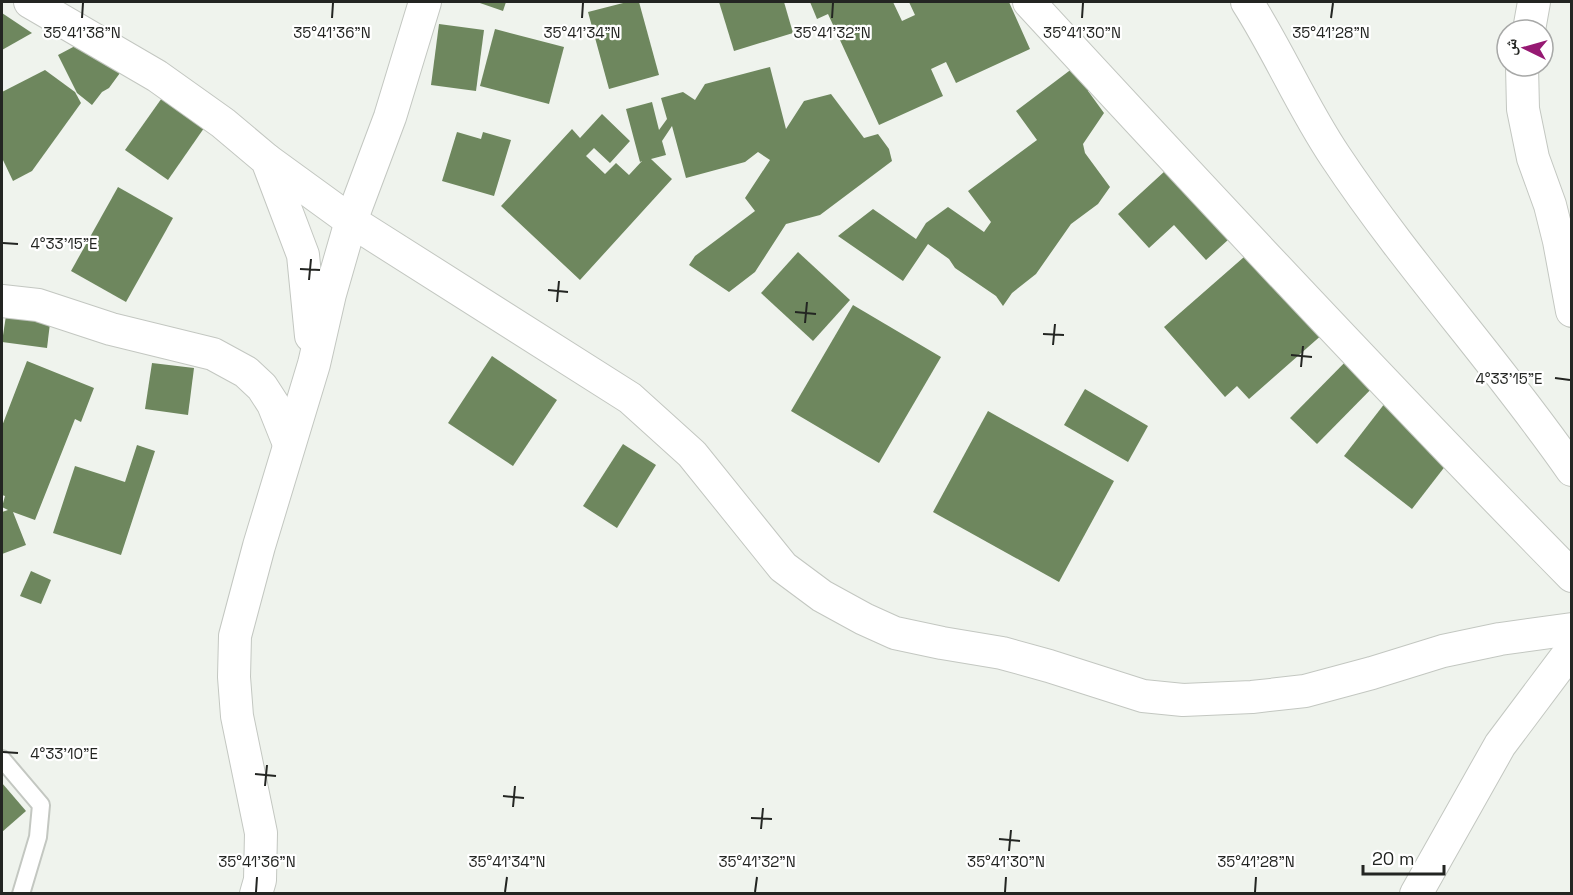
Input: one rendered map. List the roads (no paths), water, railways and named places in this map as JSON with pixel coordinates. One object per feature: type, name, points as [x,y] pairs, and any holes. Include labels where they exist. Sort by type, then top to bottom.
[{"type":"street","points":[[30,2],[157,76],[223,123],[267,160],[351,221],[630,398],[692,454],[783,567],[822,596],[895,633],[942,644],[1002,653],[1143,696],[1183,700],[1252,697],[1305,691],[1443,651],[1500,639],[1572,629]]},
{"type":"street","points":[[256,894],[260,880],[261,833],[237,716],[234,677],[235,636],[314,364],[330,294],[351,221],[390,117],[425,2]]},
{"type":"street","points":[[1029,2],[1224,215],[1441,444],[1572,576]]},
{"type":"street","points":[[1247,2],[1334,155],[1407,256],[1538,422],[1572,470]]},
{"type":"street","points":[[1531,18],[1534,2]]},
{"type":"street","points":[[1522,78],[1523,109],[1533,158],[1550,205],[1572,311]]},
{"type":"street","points":[[267,160],[303,255],[314,364]]},
{"type":"street","points":[[1559,241],[1572,193]]},
{"type":"street","points":[[2,301],[38,305],[111,329],[213,354],[246,372],[262,387],[273,404],[289,444]]},
{"type":"street","points":[[1416,894],[1500,745],[1572,649]]},
{"type":"lane","points":[[2,759],[41,805],[38,837],[21,894]]}]
